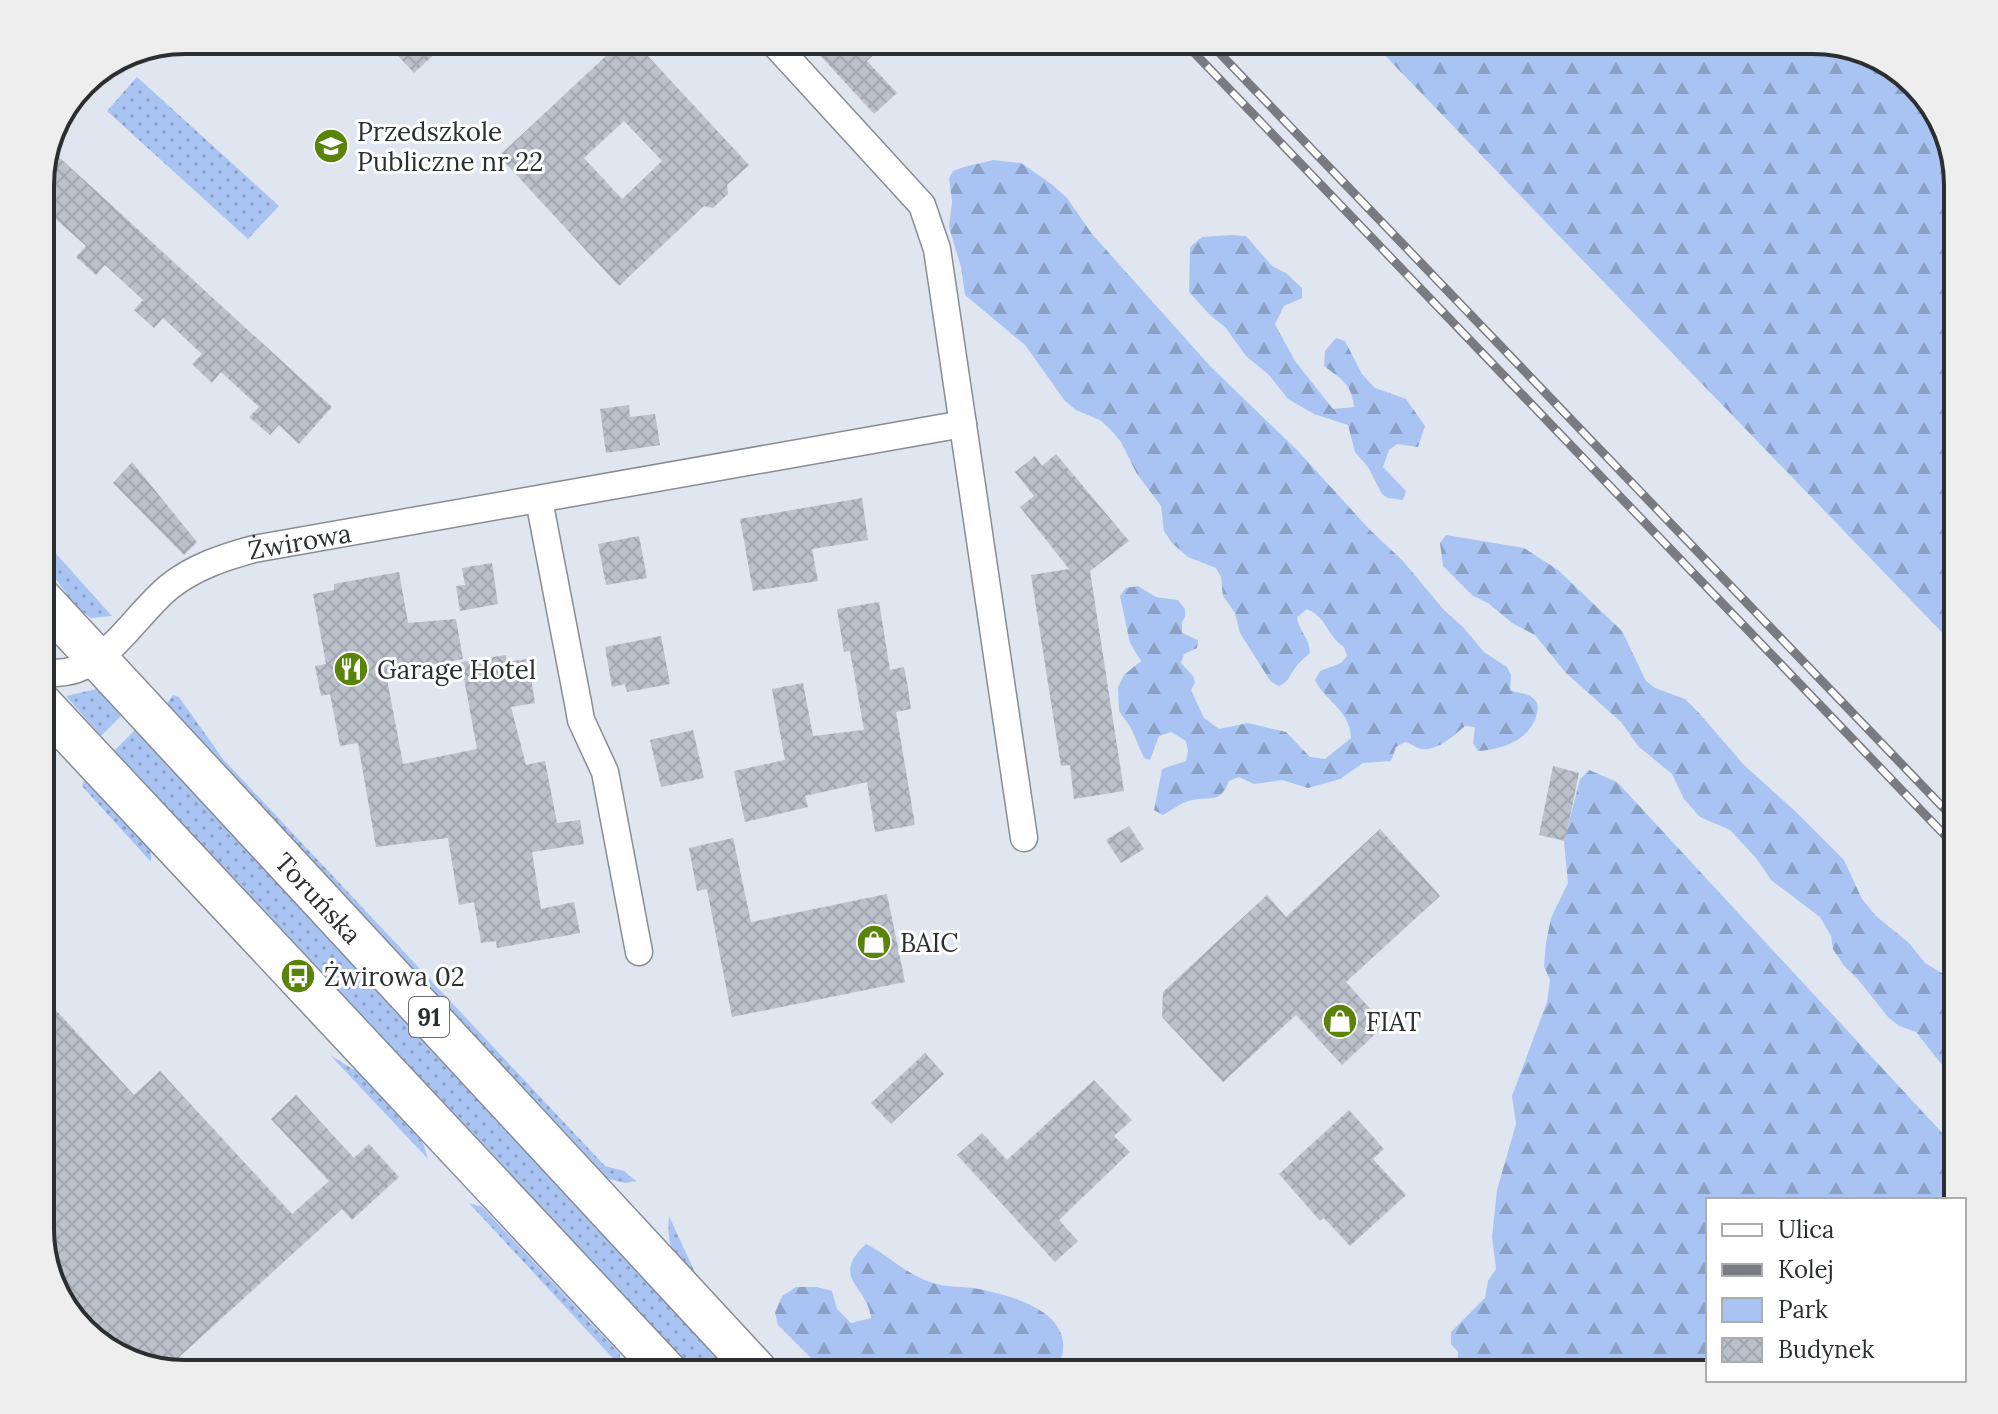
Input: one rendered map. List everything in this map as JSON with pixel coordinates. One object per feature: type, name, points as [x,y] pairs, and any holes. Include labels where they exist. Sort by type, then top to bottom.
[{"type":"main road","name":"Toruńska","points":[[54,612],[747,1360]]},
{"type":"main road","points":[[54,717],[656,1360]]},
{"type":"street","points":[[784,54],[922,205],[937,249],[1024,838]]},
{"type":"street","name":"Żwirowa","points":[[98,659],[169,587],[217,560],[293,541],[963,424]]},
{"type":"street","points":[[539,500],[581,720],[605,772],[639,952]]},
{"type":"street","points":[[54,674],[75,672],[98,659]]},
{"type":"green space","points":[[1384,54],[1813,54],[1839,57],[1871,67],[1906,92],[1931,127],[1943,168],[1944,634]]},
{"type":"green space","points":[[137,77],[279,206],[248,239],[107,111]]},
{"type":"green space","points":[[993,160],[1021,163],[1067,198],[1092,234],[1210,366],[1298,451],[1484,652],[1507,667],[1511,675],[1510,690],[1529,695],[1537,703],[1536,717],[1527,732],[1513,743],[1478,751],[1473,743],[1475,727],[1465,726],[1437,746],[1424,749],[1405,742],[1396,747],[1391,761],[1363,763],[1340,779],[1308,788],[1282,780],[1254,784],[1239,777],[1229,781],[1215,798],[1188,801],[1163,815],[1154,810],[1162,769],[1186,761],[1188,751],[1186,741],[1171,732],[1159,736],[1150,760],[1144,758],[1131,728],[1119,711],[1118,687],[1124,675],[1141,661],[1130,643],[1120,596],[1126,588],[1138,586],[1156,597],[1178,600],[1185,609],[1182,633],[1198,640],[1197,648],[1184,654],[1181,663],[1193,676],[1195,683],[1191,690],[1204,718],[1219,729],[1248,723],[1286,732],[1310,757],[1325,759],[1351,738],[1350,728],[1342,713],[1315,680],[1320,671],[1341,663],[1347,656],[1344,647],[1323,622],[1307,609],[1297,617],[1310,653],[1283,684],[1279,686],[1271,682],[1240,633],[1235,613],[1223,596],[1221,577],[1216,568],[1188,557],[1172,543],[1164,531],[1161,506],[1137,474],[1121,442],[1100,420],[1076,410],[1065,401],[1025,345],[965,295],[961,267],[949,227],[952,202],[949,178],[953,171]]},
{"type":"green space","points":[[1246,236],[1272,266],[1286,273],[1302,288],[1302,298],[1284,306],[1275,324],[1295,361],[1333,409],[1354,407],[1348,387],[1324,366],[1325,351],[1336,338],[1345,341],[1362,374],[1375,388],[1406,399],[1425,426],[1418,447],[1397,444],[1389,450],[1383,467],[1406,491],[1403,500],[1382,494],[1368,467],[1355,452],[1348,425],[1314,414],[1288,399],[1269,375],[1246,356],[1225,327],[1189,292],[1190,247],[1202,237]]},
{"type":"green space","points":[[1446,535],[1524,548],[1558,570],[1622,631],[1646,681],[1655,688],[1685,699],[1744,765],[1844,860],[1862,899],[1876,916],[1909,943],[1925,963],[1944,974],[1944,1067],[1916,1032],[1899,1026],[1888,1017],[1844,966],[1833,949],[1831,936],[1820,917],[1771,880],[1730,830],[1700,817],[1684,799],[1672,774],[1638,746],[1621,722],[1566,673],[1535,635],[1473,596],[1443,566],[1440,543]]},
{"type":"green space","points":[[54,552],[112,616],[91,618],[76,607],[54,576]]},
{"type":"green space","points":[[97,689],[121,716],[101,736],[66,696]]},
{"type":"green space","points":[[173,695],[179,697],[223,759],[605,1166],[624,1171],[636,1181],[625,1183],[602,1177],[166,705]]},
{"type":"green space","points":[[135,730],[719,1360],[680,1360],[114,751]]},
{"type":"green space","points":[[1589,770],[1617,782],[1944,1135],[1944,1198],[1706,1198],[1706,1360],[1458,1360],[1458,1352],[1451,1344],[1451,1332],[1485,1298],[1488,1281],[1496,1269],[1492,1237],[1497,1190],[1516,1124],[1512,1096],[1547,1002],[1550,980],[1544,966],[1546,943],[1551,918],[1568,883],[1564,842],[1580,779]]},
{"type":"green space","points":[[85,778],[151,849],[151,862],[82,786]]},
{"type":"green space","points":[[330,1055],[359,1073],[423,1143],[428,1159]]},
{"type":"green space","points":[[469,1203],[482,1207],[620,1354],[620,1360],[614,1360]]},
{"type":"green space","points":[[669,1216],[699,1281],[674,1253],[669,1238]]},
{"type":"green space","points":[[866,1244],[930,1282],[973,1288],[1027,1303],[1054,1322],[1061,1334],[1063,1349],[1060,1360],[813,1360],[778,1325],[775,1313],[782,1296],[796,1287],[817,1287],[832,1291],[837,1309],[851,1323],[871,1318],[851,1274],[855,1256]]},
{"type":"building","points":[[396,54],[435,54],[414,73]]},
{"type":"building","points":[[608,54],[646,54],[749,165],[727,185],[728,194],[713,208],[704,206],[619,286],[499,156]],"holes":[[[624,121],[662,161],[622,199],[584,158]]]},
{"type":"building","points":[[819,54],[875,54],[867,61],[897,93],[874,114]]},
{"type":"building","points":[[57,155],[332,407],[299,444],[279,425],[270,435],[249,417],[259,407],[221,372],[212,383],[192,364],[202,354],[163,318],[154,328],[134,310],[143,300],[105,265],[96,275],[76,257],[86,246],[54,217]]},
{"type":"building","points":[[629,405],[630,417],[655,414],[660,445],[606,453],[600,409]]},
{"type":"building","points":[[1056,454],[1129,541],[1090,571],[1124,791],[1074,799],[1070,765],[1061,766],[1031,575],[1069,569],[1020,507],[1034,496],[1015,472],[1035,456],[1042,466]]},
{"type":"building","points":[[132,462],[197,542],[184,555],[113,483]]},
{"type":"building","points":[[862,498],[868,540],[812,549],[818,581],[753,591],[740,519]]},
{"type":"building","points":[[639,536],[647,578],[606,585],[598,544]]},
{"type":"building","points":[[492,563],[498,604],[460,611],[456,586],[465,585],[462,568]]},
{"type":"building","points":[[399,572],[408,623],[456,619],[463,659],[386,674],[403,764],[477,749],[461,662],[506,655],[507,662],[528,659],[535,703],[511,707],[526,765],[545,761],[557,823],[580,820],[584,844],[532,852],[541,909],[574,902],[580,933],[497,948],[496,941],[481,943],[474,902],[459,905],[448,838],[376,847],[358,743],[340,746],[330,694],[321,696],[315,666],[326,664],[313,594],[334,590],[334,584]]},
{"type":"building","points":[[879,602],[890,670],[904,667],[908,688],[911,709],[896,712],[915,825],[875,832],[867,782],[805,796],[808,807],[745,822],[734,771],[785,760],[772,689],[803,683],[813,736],[864,730],[850,651],[844,652],[837,609]]},
{"type":"building","points":[[661,636],[670,684],[627,692],[625,684],[612,687],[605,647]]},
{"type":"building","points":[[693,730],[704,778],[661,787],[650,740]]},
{"type":"building","points":[[1553,766],[1579,773],[1565,841],[1539,835]]},
{"type":"building","points":[[1129,826],[1144,849],[1121,863],[1106,840]]},
{"type":"building","points":[[1380,829],[1440,896],[1346,982],[1385,1025],[1342,1065],[1296,1015],[1223,1082],[1162,1017],[1163,992],[1267,895],[1286,917]]},
{"type":"building","points":[[733,838],[751,922],[887,894],[905,982],[732,1017],[707,889],[697,891],[689,848]]},
{"type":"building","points":[[54,1008],[134,1095],[160,1071],[292,1214],[329,1181],[271,1119],[296,1095],[354,1158],[369,1144],[399,1177],[352,1220],[342,1209],[177,1359],[143,1353],[105,1333],[81,1309],[67,1287],[58,1263],[54,1238]]},
{"type":"building","points":[[925,1053],[944,1074],[891,1124],[871,1103]]},
{"type":"building","points":[[1094,1080],[1132,1120],[1114,1136],[1130,1152],[1059,1220],[1078,1241],[1055,1262],[957,1155],[982,1133],[1007,1160]]},
{"type":"building","points":[[1349,1110],[1384,1149],[1373,1159],[1406,1195],[1350,1246],[1324,1218],[1320,1221],[1279,1174]]},
{"type":"railway","points":[[1195,54],[1944,834]]},
{"type":"railway","points":[[1220,54],[1944,808]]},
{"type":"place","name":"Przedszkole Publiczne nr 22","points":[[331,146]]},
{"type":"place","name":"Garage Hotel","points":[[351,669]]},
{"type":"place","name":"BAIC","points":[[874,942]]},
{"type":"place","name":"Żwirowa 02","points":[[298,976]]},
{"type":"place","name":"FIAT","points":[[1340,1021]]}]
